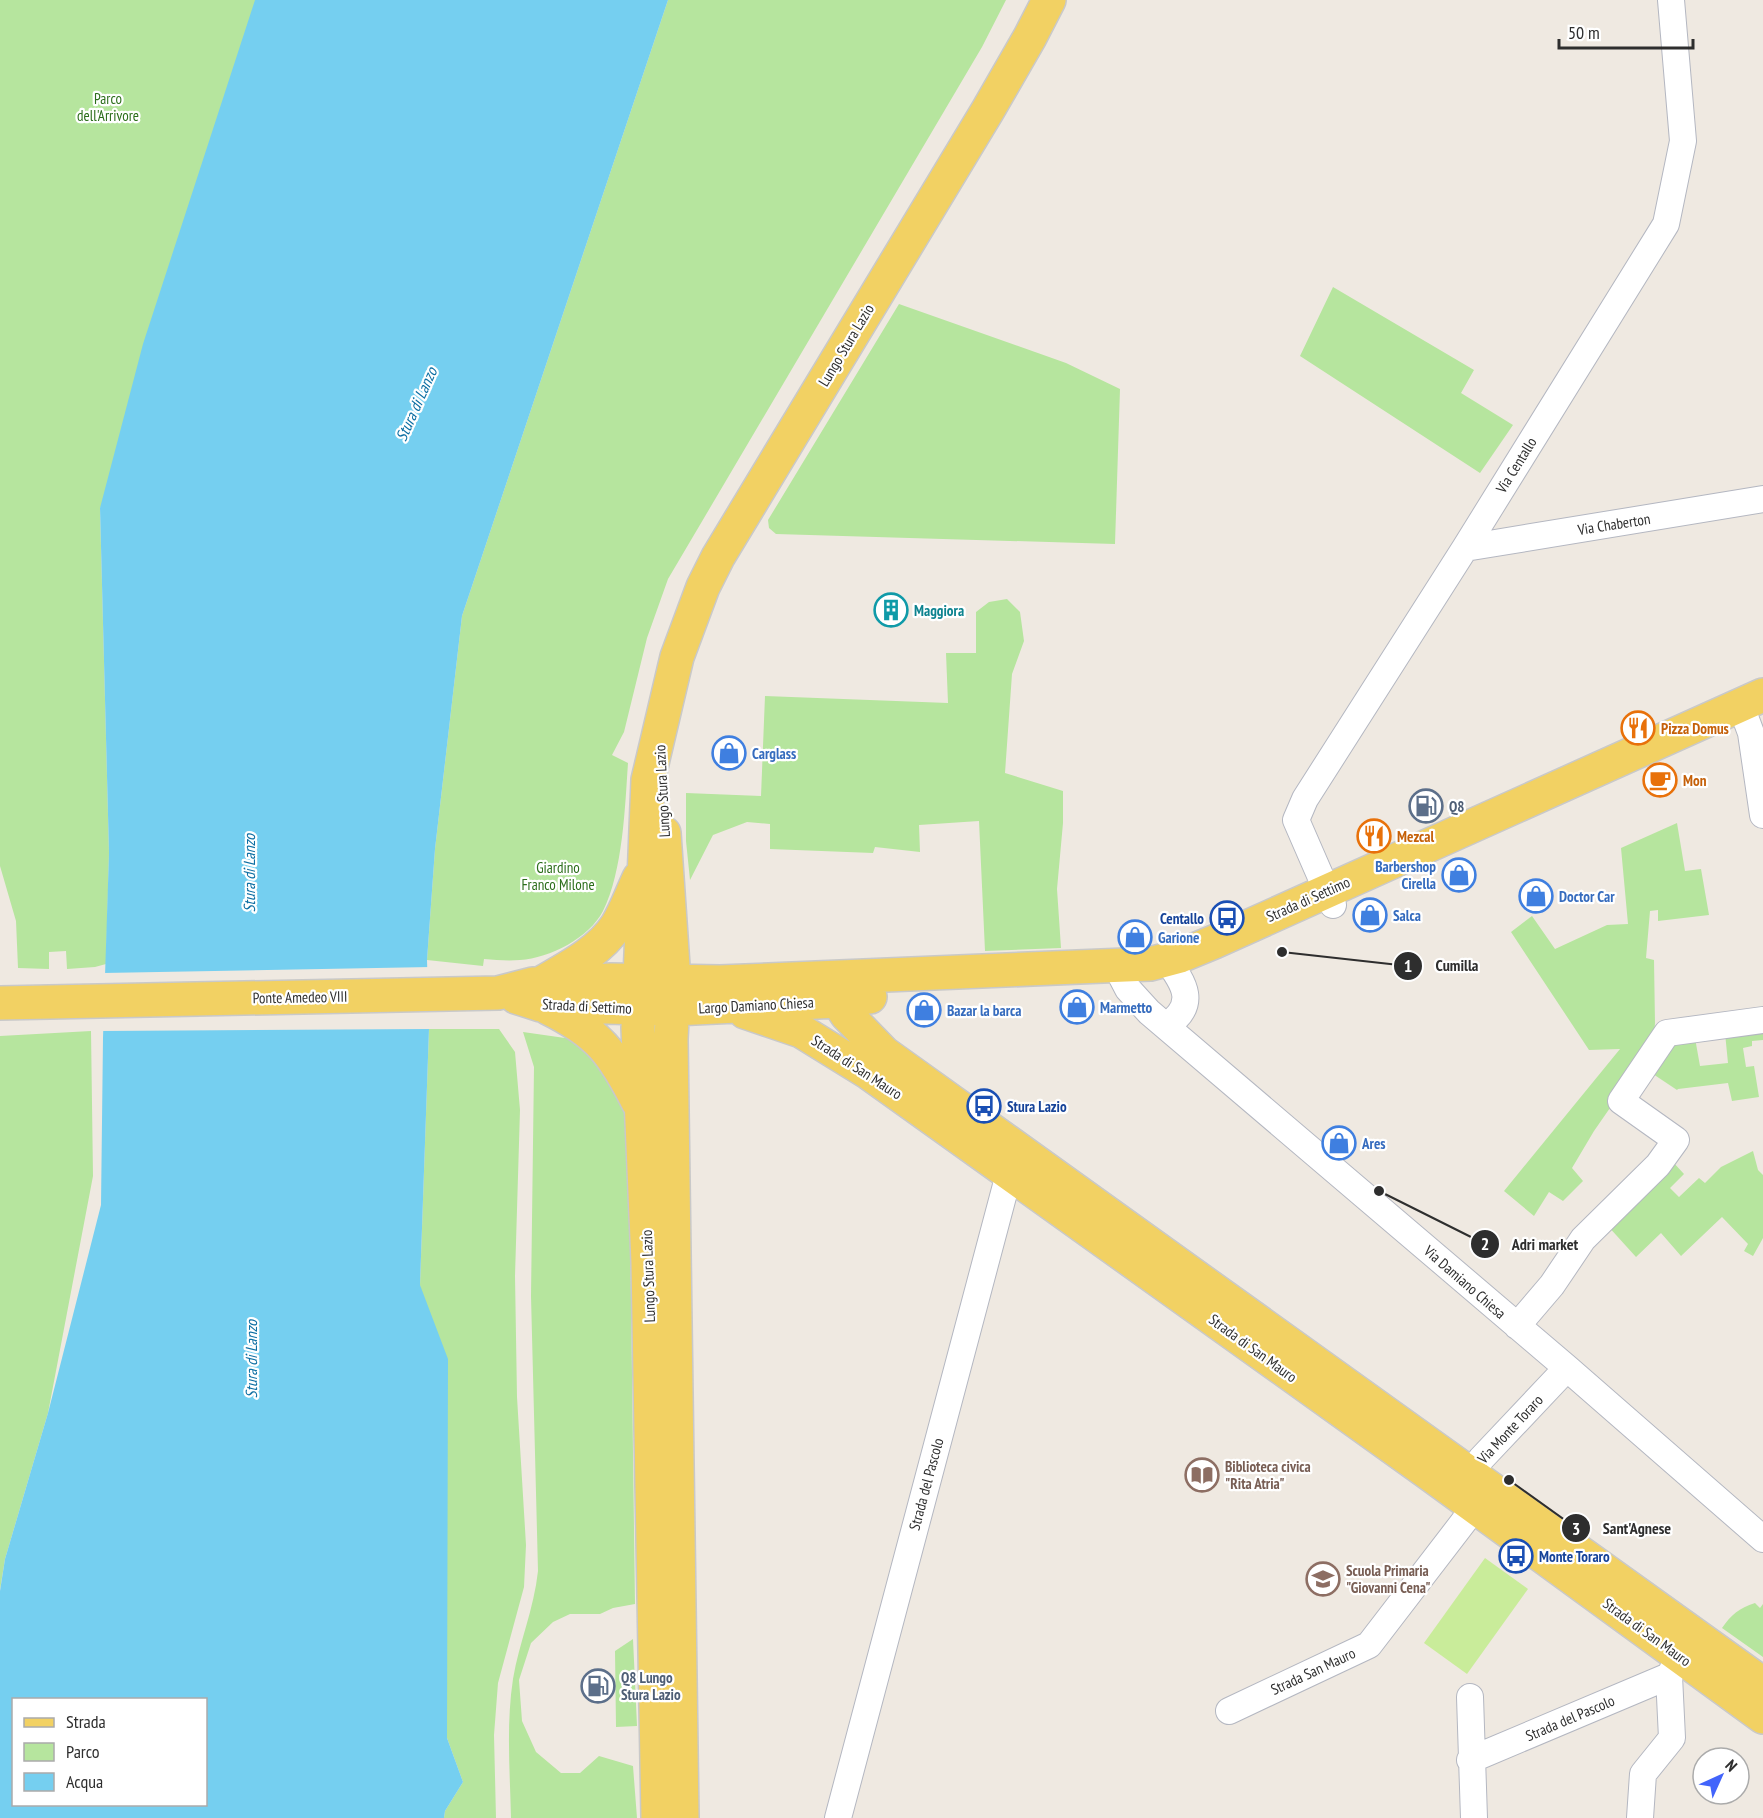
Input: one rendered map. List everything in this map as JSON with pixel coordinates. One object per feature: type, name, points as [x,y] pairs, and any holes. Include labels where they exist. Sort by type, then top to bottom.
[{"type":"main road","name":"Lungo Stura Lazio","points":[[658,1818],[648,1262],[640,994],[648,780],[677,657],[703,587],[718,557],[988,110],[1049,0]]},
{"type":"main road","name":"Strada di Settimo","points":[[830,990],[886,995],[1122,977],[1150,964],[1173,968],[1214,942],[1330,898],[1753,708]]},
{"type":"main road","name":"Lungo Stura Lazio","points":[[659,735],[664,777],[663,814],[674,995],[671,1039],[682,1818]]},
{"type":"main road","points":[[642,1110],[612,1056],[599,1041],[541,994],[568,968],[601,943],[616,926],[645,865]]},
{"type":"main road","name":"Strada di Settimo","points":[[830,990],[1122,977]]},
{"type":"main road","name":"Largo Damiano Chiesa","points":[[674,995],[720,982],[830,990]]},
{"type":"main road","name":"Strada di Settimo","points":[[500,993],[533,984],[541,994],[674,995]]},
{"type":"main road","name":"Largo Damiano Chiesa","points":[[674,995],[729,1006],[830,990]]},
{"type":"main road","name":"Strada di San Mauro","points":[[830,990],[847,1015],[874,1044],[1015,1163],[1466,1491],[1763,1684]]},
{"type":"main road","name":"Ponte Amedeo VIII","points":[[0,1003],[500,993]]},
{"type":"main road","points":[[874,1044],[870,1019],[879,1002],[886,995]]},
{"type":"main road","name":"Strada di San Mauro","points":[[729,1006],[801,1031],[1015,1163]]},
{"type":"main road","name":"Strada di San Mauro","points":[[1466,1491],[1675,1666],[1763,1717]]},
{"type":"street","name":"Via Centallo","points":[[1330,898],[1296,820],[1305,798],[1465,548],[1666,224],[1683,141],[1671,0]]},
{"type":"street","name":"Via Chaberton","points":[[1465,548],[1763,499]]},
{"type":"street","points":[[1753,708],[1751,733],[1763,814]]},
{"type":"street","points":[[1166,1026],[1182,1012],[1186,992],[1173,968]]},
{"type":"street","name":"Via Damiano Chiesa","points":[[1122,977],[1149,1012],[1567,1368],[1763,1539]]},
{"type":"street","points":[[1517,1326],[1552,1285],[1583,1239],[1658,1165],[1676,1140],[1621,1101],[1668,1033],[1763,1020]]},
{"type":"street","name":"Strada del Pascolo","points":[[838,1818],[1015,1163]]},
{"type":"street","name":"Via Monte Toraro","points":[[1466,1491],[1567,1368]]},
{"type":"street","name":"Strada San Mauro","points":[[1229,1711],[1369,1645],[1466,1491]]},
{"type":"street","points":[[1640,1818],[1643,1774],[1672,1738],[1675,1666]]},
{"type":"street","name":"Strada del Pascolo","points":[[1470,1760],[1675,1666]]},
{"type":"street","points":[[1470,1697],[1470,1760],[1474,1818]]},
{"type":"green space","name":"Parco dell'Arrivore","points":[[0,0],[458,0],[100,508],[109,853],[106,964],[95,967],[67,969],[66,951],[49,952],[49,969],[18,968],[16,921],[0,866]]},
{"type":"green space","name":"Giardino Franco Milone","points":[[668,0],[1006,0],[982,47],[668,579],[647,638],[624,732],[612,755],[628,763],[624,818],[615,877],[610,895],[597,921],[568,945],[532,958],[484,959],[483,966],[427,960],[435,849],[462,616]]},
{"type":"green space","points":[[1333,287],[1474,370],[1461,393],[1513,425],[1480,473],[1300,356]]},
{"type":"green space","points":[[899,304],[1066,363],[1120,389],[1115,544],[776,534],[769,528],[768,520]]},
{"type":"green space","points":[[1007,599],[1020,612],[1024,641],[1012,674],[1005,773],[1063,791],[1063,823],[1057,889],[1061,948],[985,951],[979,821],[919,825],[920,852],[875,847],[873,853],[770,849],[770,824],[747,822],[713,835],[690,880],[686,841],[686,793],[761,796],[765,696],[948,703],[946,653],[976,653],[976,612],[989,602]]},
{"type":"green space","points":[[1677,823],[1685,871],[1701,869],[1709,915],[1658,921],[1658,910],[1650,911],[1646,958],[1654,960],[1653,1046],[1594,1131],[1572,1168],[1583,1181],[1563,1201],[1549,1192],[1534,1216],[1504,1191],[1620,1049],[1589,1050],[1511,932],[1532,916],[1555,949],[1607,925],[1628,924],[1621,848]]},
{"type":"green space","points":[[1763,1028],[1763,1040],[1752,1041],[1752,1046],[1743,1048],[1746,1067],[1754,1066],[1759,1097],[1732,1101],[1728,1083],[1677,1090],[1650,1072],[1671,1040],[1695,1038],[1700,1066],[1728,1063],[1725,1033]]},
{"type":"green space","points":[[429,1029],[499,1029],[515,1052],[520,1110],[515,1276],[517,1397],[526,1545],[524,1587],[498,1683],[494,1735],[496,1818],[444,1818],[445,1811],[463,1782],[447,1738],[420,1285]]},
{"type":"green space","points":[[91,1031],[93,1176],[48,1413],[5,1559],[0,1590],[0,1036]]},
{"type":"green space","points":[[523,1032],[565,1038],[579,1036],[620,1083],[629,1147],[635,1604],[613,1608],[600,1614],[570,1614],[553,1622],[531,1643],[519,1680],[522,1721],[536,1752],[561,1773],[580,1773],[599,1756],[633,1766],[637,1818],[511,1818],[509,1748],[511,1696],[538,1571],[531,1296],[534,1067]]},
{"type":"green space","points":[[1753,1151],[1758,1170],[1763,1175],[1763,1238],[1753,1256],[1744,1251],[1748,1244],[1722,1217],[1681,1256],[1661,1233],[1636,1257],[1607,1225],[1672,1161],[1684,1174],[1670,1188],[1679,1197],[1699,1178],[1705,1183],[1721,1167]]},
{"type":"green space","points":[[1485,1558],[1528,1589],[1467,1674],[1424,1643]]},
{"type":"green space","points":[[1755,1603],[1760,1608],[1763,1604],[1763,1657],[1722,1628],[1736,1612]]},
{"type":"green space","points":[[633,1639],[637,1726],[616,1727],[615,1651]]},
{"type":"water","name":"Stura di Lanzo","points":[[255,0],[668,0],[462,616],[435,849],[427,960],[429,1029],[420,1285],[448,1359],[447,1738],[463,1782],[445,1811],[444,1818],[0,1818],[0,1591],[5,1559],[48,1413],[101,1205],[109,853],[100,508],[143,344]]},
{"type":"pier","points":[[431,967],[432,1029],[102,1031],[103,973]]},
{"type":"place","name":"Maggiora","points":[[891,610]]},
{"type":"place","name":"Pizza Domus","points":[[1638,728]]},
{"type":"place","name":"Carglass","points":[[729,753]]},
{"type":"place","name":"Mon","points":[[1660,780]]},
{"type":"place","name":"Q8","points":[[1426,806]]},
{"type":"place","name":"Mezcal","points":[[1374,836]]},
{"type":"place","name":"Barbershop Cirella","points":[[1459,875]]},
{"type":"place","name":"Doctor Car","points":[[1536,896]]},
{"type":"place","name":"Salca","points":[[1370,915]]},
{"type":"place","name":"Centallo","points":[[1227,918]]},
{"type":"place","name":"Garione","points":[[1135,937]]},
{"type":"place","name":"Cumilla","points":[[1282,952]]},
{"type":"place","name":"Marmetto","points":[[1077,1007]]},
{"type":"place","name":"Bazar la barca","points":[[924,1010]]},
{"type":"place","name":"Stura Lazio","points":[[984,1106]]},
{"type":"place","name":"Ares","points":[[1339,1143]]},
{"type":"place","name":"Adri market","points":[[1379,1191]]},
{"type":"place","name":"Biblioteca civica \"Rita Atria\"","points":[[1202,1475]]},
{"type":"place","name":"Sant'Agnese","points":[[1509,1480]]},
{"type":"place","name":"Monte Toraro","points":[[1516,1556]]},
{"type":"place","name":"Scuola Primaria \"Giovanni Cena\"","points":[[1323,1579]]},
{"type":"place","name":"Q8 Lungo Stura Lazio","points":[[598,1686]]}]
